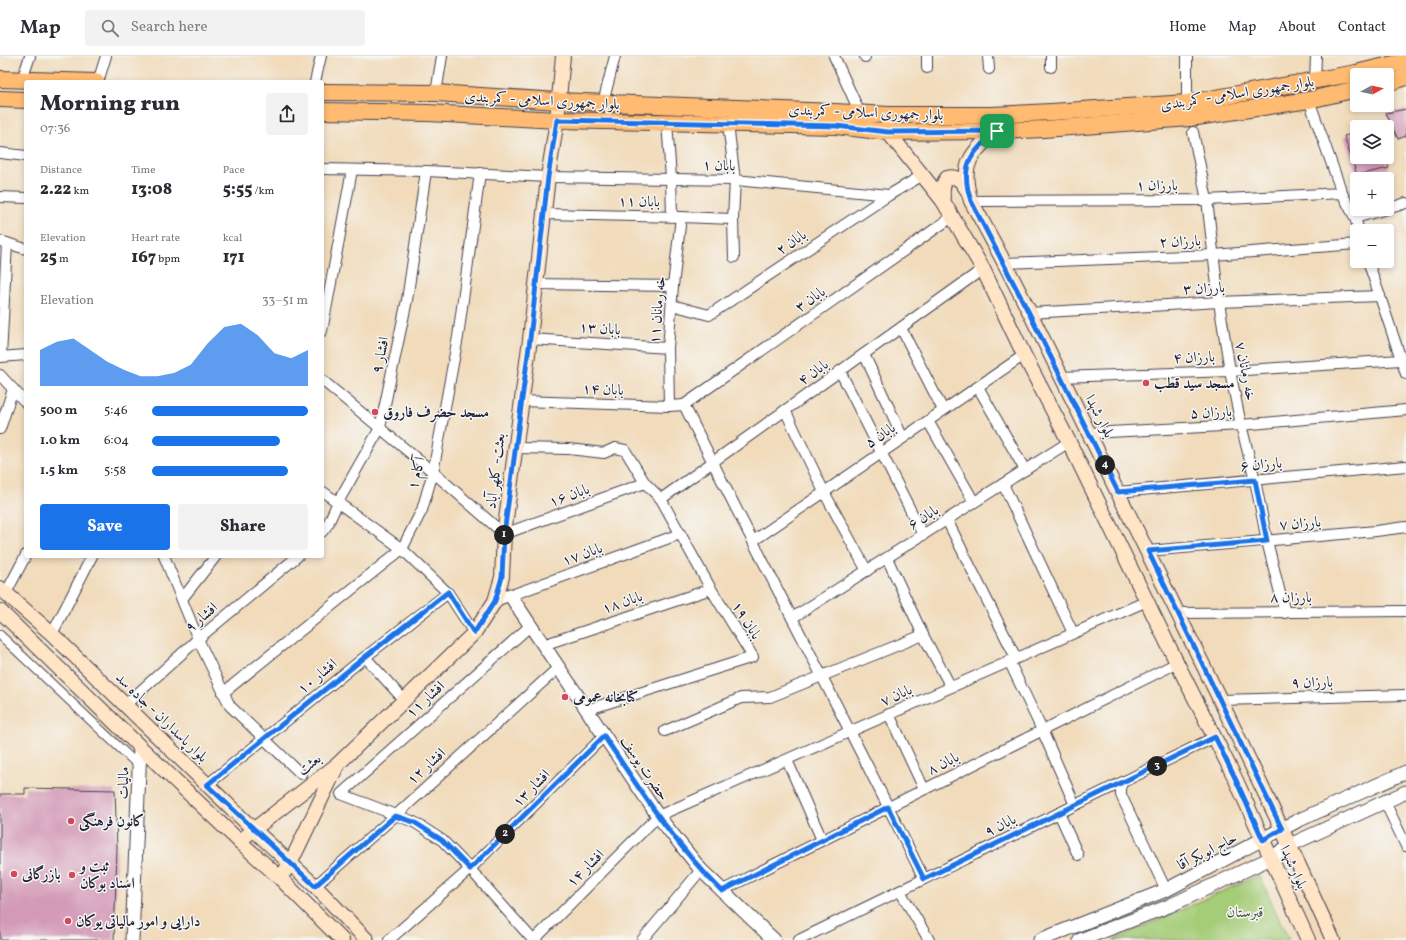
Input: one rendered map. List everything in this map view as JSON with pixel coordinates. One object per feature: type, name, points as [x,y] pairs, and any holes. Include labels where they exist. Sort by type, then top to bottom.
[{"type":"main road","name":"بعثت- کلهر آباد","points":[[338,764],[474,633],[495,601],[502,577],[504,534],[530,339],[548,177],[557,120],[563,56]]},
{"type":"main road","name":"بلوار جمهوری اسلامی - کمربندی","points":[[324,111],[428,113],[557,120],[728,124],[836,119],[860,113],[889,115],[1021,114],[1187,103],[1315,81],[1406,61]]},
{"type":"main road","points":[[1394,81],[1406,77]]},
{"type":"main road","points":[[0,79],[22,80]]},
{"type":"main road","name":"بلوار جمهوری اسلامی - کمربندی","points":[[324,92],[436,94],[603,103],[836,119],[888,132],[1052,129],[1190,118],[1309,100],[1350,91]]},
{"type":"main road","points":[[0,99],[24,100]]},
{"type":"main road","points":[[888,132],[889,115]]},
{"type":"main road","name":"بلوار شهدا","points":[[997,131],[982,144],[969,160],[966,170],[969,195],[1148,551],[1290,845],[1333,940]]},
{"type":"main road","name":"بلوار شهدا","points":[[888,132],[943,201],[983,269],[1024,355],[1069,442],[1235,778],[1308,940]]},
{"type":"main road","points":[[943,201],[942,187],[946,178],[955,177],[960,180],[969,195]]},
{"type":"main road","name":"بلوار پاسداران - جاده سد","points":[[3,590],[52,634],[207,785],[315,886],[367,940]]},
{"type":"main road","points":[[0,611],[140,748],[239,841],[280,877],[342,940]]},
{"type":"main road","name":"بعثت","points":[[239,841],[338,764]]},
{"type":"main road","name":"بعثت","points":[[280,877],[290,864],[338,764]]},
{"type":"street","points":[[22,80],[30,56]]},
{"type":"street","points":[[98,80],[106,56]]},
{"type":"street","points":[[315,80],[321,56]]},
{"type":"street","points":[[436,94],[442,56]]},
{"type":"street","points":[[603,103],[615,56]]},
{"type":"street","points":[[834,56],[860,113]]},
{"type":"street","points":[[927,56],[927,68]]},
{"type":"street","points":[[988,56],[989,69]]},
{"type":"street","points":[[1051,56],[1051,67]]},
{"type":"street","points":[[1187,56],[1187,103]]},
{"type":"street","points":[[1315,81],[1316,56]]},
{"type":"street","points":[[1309,100],[1342,192],[1356,224]]},
{"type":"street","name":"خه رمانان ۱۱","points":[[667,122],[671,178],[677,216],[668,348],[669,406]]},
{"type":"street","points":[[728,124],[735,180],[733,220],[734,257]]},
{"type":"street","name":"خه رمانان ۷","points":[[1193,132],[1206,200],[1219,302],[1230,371],[1241,425],[1255,480],[1267,541],[1285,613]]},
{"type":"street","points":[[0,153],[24,156]]},
{"type":"street","name":"بابان ۱","points":[[324,169],[426,171],[548,177],[735,180],[889,195]]},
{"type":"street","points":[[324,320],[352,170]]},
{"type":"street","name":"افشار ۹","points":[[324,529],[380,428],[407,300],[426,171]]},
{"type":"street","name":"آکام ۱","points":[[223,693],[402,549],[422,510],[433,472],[458,337],[480,173]]},
{"type":"street","name":"بابان ۲","points":[[672,305],[709,315],[889,195],[922,175]]},
{"type":"street","name":"بارزان ۱","points":[[969,195],[1206,200],[1342,192]]},
{"type":"street","points":[[0,197],[24,198]]},
{"type":"street","points":[[1394,207],[1406,203]]},
{"type":"street","name":"بابان ۱۱","points":[[544,214],[677,216],[733,220]]},
{"type":"street","points":[[1354,218],[1361,216]]},
{"type":"street","name":"بابان ۳","points":[[684,405],[952,217]]},
{"type":"street","points":[[24,248],[3,242],[0,357],[24,355]]},
{"type":"street","name":"بارزان ۲","points":[[1004,263],[1213,255],[1350,245]]},
{"type":"street","points":[[1370,268],[1406,374]]},
{"type":"street","name":"بابان ۴","points":[[661,499],[983,269]]},
{"type":"street","points":[[536,284],[673,286]]},
{"type":"street","name":"بارزان ۳","points":[[1029,313],[1219,302],[1380,296]]},
{"type":"street","points":[[900,328],[943,410]]},
{"type":"street","name":"بابان ۱۳","points":[[530,339],[668,348]]},
{"type":"street","points":[[864,354],[903,438]]},
{"type":"street","name":"بابان ۵","points":[[753,541],[1024,355]]},
{"type":"street","name":"بارزان ۴","points":[[1060,377],[1230,371],[1401,360]]},
{"type":"street","points":[[840,372],[923,535]]},
{"type":"street","points":[[0,375],[24,401]]},
{"type":"street","points":[[324,385],[380,428],[504,534]]},
{"type":"street","points":[[978,387],[1025,470]]},
{"type":"street","points":[[0,429],[13,389]]},
{"type":"street","name":"بابان ۱۴","points":[[521,401],[669,406],[684,405]]},
{"type":"street","points":[[684,405],[851,731],[924,879]]},
{"type":"street","points":[[785,410],[824,492],[867,571]]},
{"type":"street","name":"بارزان ۵","points":[[1090,433],[1241,425],[1406,410]]},
{"type":"street","points":[[928,421],[974,502]]},
{"type":"street","name":"بابان ۶","points":[[792,618],[1069,442]]},
{"type":"street","name":"بابان ۱۹","points":[[516,448],[569,449],[604,452],[615,448],[625,450],[645,483],[661,499],[711,589],[753,657],[586,710]]},
{"type":"street","name":"بارزان ۶","points":[[1118,492],[1406,466]]},
{"type":"street","name":"بابان ۱۶","points":[[504,534],[645,483]]},
{"type":"street","points":[[1003,484],[1073,633]]},
{"type":"street","points":[[324,492],[402,549],[448,592],[474,633]]},
{"type":"street","points":[[947,520],[1013,660],[1042,730],[1076,805]]},
{"type":"street","name":"بارزان ۷","points":[[1148,551],[1376,532],[1406,527]]},
{"type":"street","name":"بابان ۱۷","points":[[495,601],[680,534]]},
{"type":"street","points":[[3,590],[24,558]]},
{"type":"street","points":[[52,634],[91,558]]},
{"type":"street","points":[[165,558],[198,639],[230,706],[301,774]]},
{"type":"street","points":[[182,598],[214,558]]},
{"type":"street","name":"افشار ۹","points":[[125,705],[198,639],[296,558]]},
{"type":"street","points":[[887,558],[923,635],[951,687]]},
{"type":"street","name":"بابان ۱۸","points":[[543,645],[711,589]]},
{"type":"street","name":"افشار ۱۰","points":[[207,785],[448,592]]},
{"type":"street","name":"حضرت یوسف","points":[[510,596],[658,816],[701,870],[770,939]]},
{"type":"street","name":"بابان ۷","points":[[658,816],[1147,601]]},
{"type":"street","name":"بارزان ۸","points":[[1177,613],[1406,611]]},
{"type":"street","name":"افشار ۱۱","points":[[395,816],[341,794],[530,626]]},
{"type":"street","points":[[0,635],[139,766]]},
{"type":"street","points":[[665,731],[742,698],[770,697],[821,675],[923,635]]},
{"type":"street","points":[[365,657],[404,700]]},
{"type":"street","name":"بابان ۸","points":[[722,891],[1177,663]]},
{"type":"street","name":"افشار ۱۲","points":[[315,886],[395,816],[558,668]]},
{"type":"street","name":"بارزان ۹","points":[[1220,700],[1406,695]]},
{"type":"street","points":[[889,714],[924,789]]},
{"type":"street","name":"افشار ۱۳","points":[[389,940],[470,869],[604,736]]},
{"type":"street","name":"بابان ۹","points":[[799,940],[1215,737]]},
{"type":"street","name":"مالیات","points":[[132,940],[140,748]]},
{"type":"street","points":[[787,760],[822,840]]},
{"type":"street","name":"حاج ابوبکر آقا","points":[[1040,940],[1166,890],[1297,821],[1406,772]]},
{"type":"street","points":[[1121,783],[1121,795],[1166,890]]},
{"type":"street","points":[[1080,940],[1169,906],[1271,858],[1290,845],[1406,792]]},
{"type":"street","points":[[1385,802],[1406,846]]},
{"type":"street","points":[[1059,813],[1078,855]]},
{"type":"street","points":[[395,816],[414,822],[442,840],[534,940]]},
{"type":"street","name":"افشار ۱۴","points":[[534,940],[658,816]]},
{"type":"street","points":[[642,940],[701,870]]},
{"type":"street","points":[[900,891],[928,940]]},
{"type":"green space","name":"قبرستان","points":[[1259,875],[1289,940],[1113,940]]},
{"type":"building","points":[[1406,109],[1406,136],[1398,139],[1394,130],[1394,120],[1389,120],[1386,113]]},
{"type":"building","points":[[1350,135],[1350,154],[1344,136]]},
{"type":"building","points":[[1353,164],[1388,164],[1389,168],[1371,172],[1356,172]]},
{"type":"building","points":[[25,788],[115,790],[117,848],[114,940],[0,940],[0,794],[25,794]]},
{"type":"place","name":"مسجد سید قطب","points":[[1146,383]]},
{"type":"place","name":"مسجد حضرف فاروق","points":[[375,412]]},
{"type":"place","name":"کتابخانه عمومی","points":[[565,697]]},
{"type":"place","name":"کانون فرهنگی","points":[[71,821]]},
{"type":"place","name":"بازرگانی","points":[[14,874]]},
{"type":"place","name":"ثبت و اسناد بوکان","points":[[72,875]]},
{"type":"place","name":"دارایی و امور مالیاتی یوکان","points":[[68,921]]},
{"type":"route","points":[[557,120],[836,126],[888,132],[997,131],[982,144],[969,160],[966,170],[967,190],[971,201],[1029,313],[1060,377],[1090,433],[1118,492],[1255,480],[1267,541],[1148,551],[1282,829],[1263,840],[1215,737],[924,879],[888,807],[722,891],[701,870],[658,816],[604,736],[470,869],[442,840],[414,822],[395,816],[315,886],[207,785],[448,592],[474,633],[495,601],[502,577],[504,534],[530,339],[548,177],[557,120]]}]
